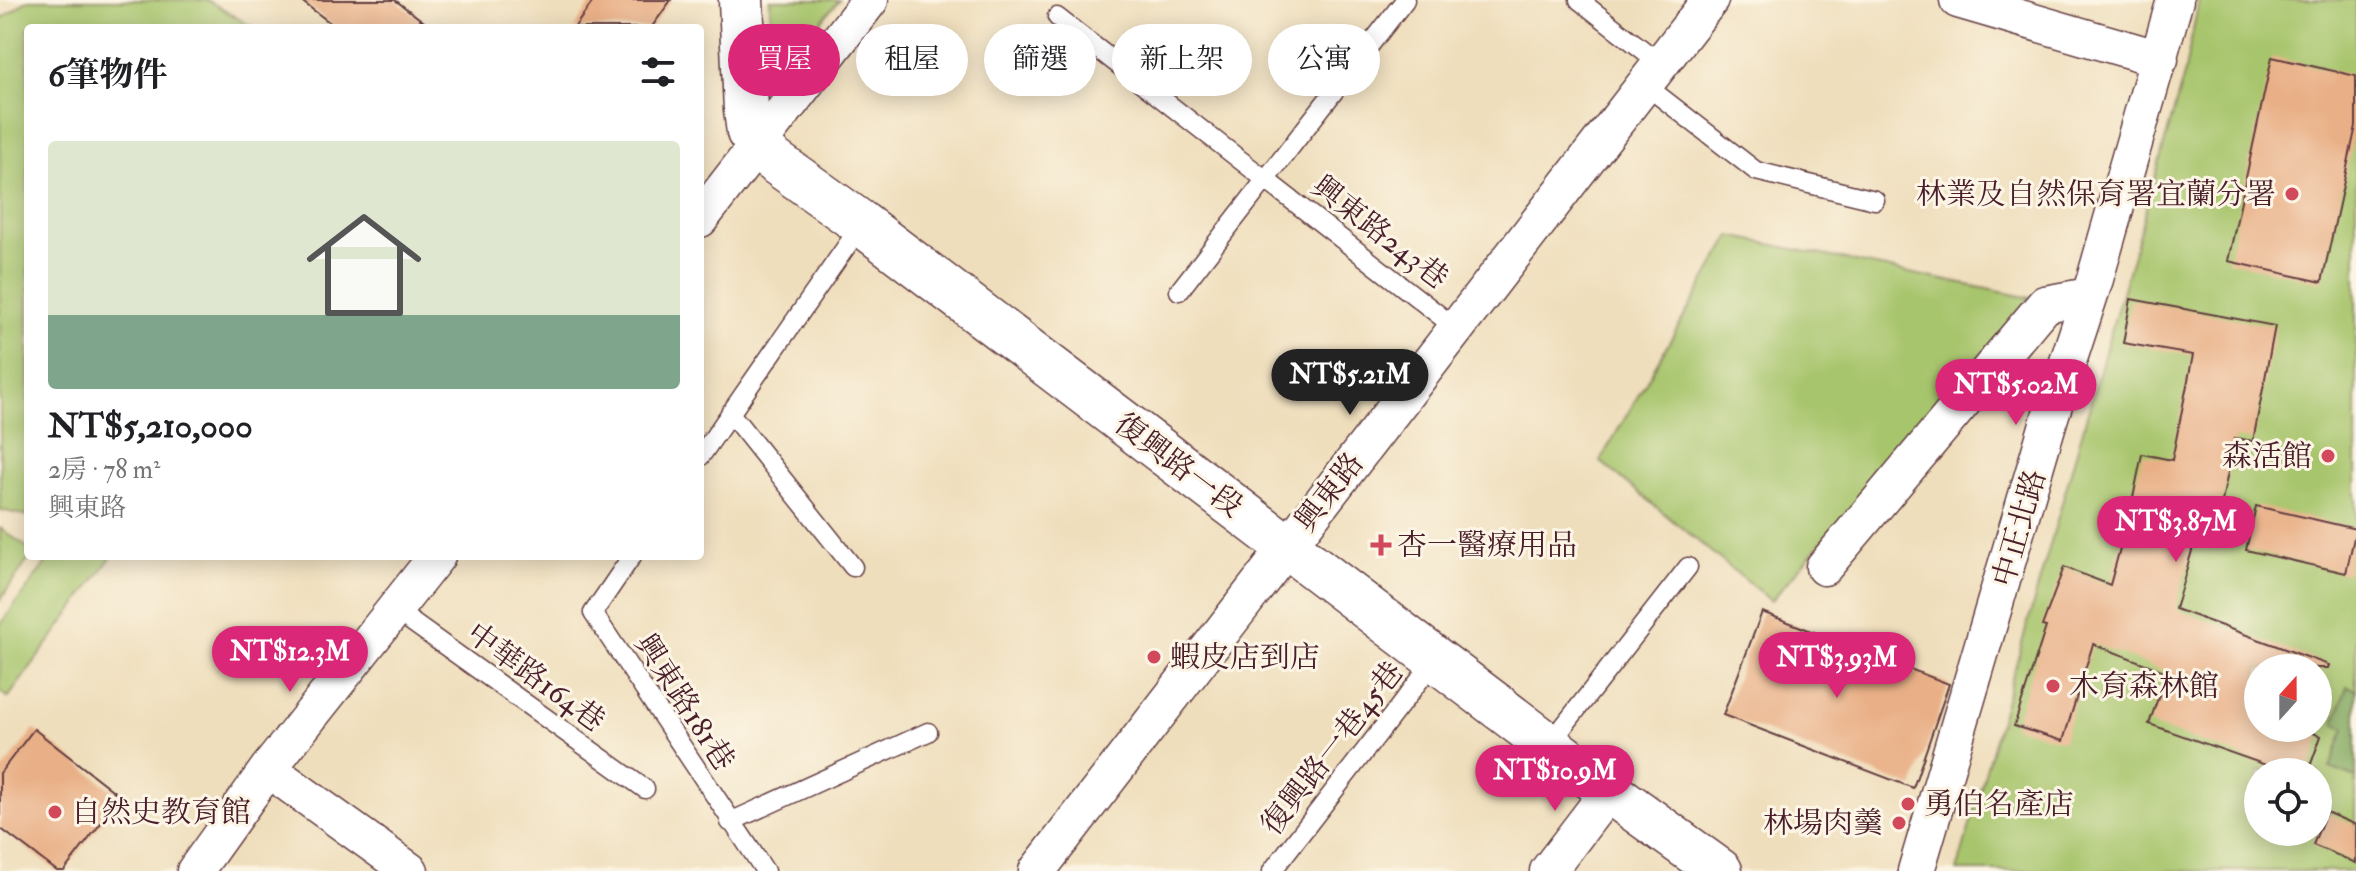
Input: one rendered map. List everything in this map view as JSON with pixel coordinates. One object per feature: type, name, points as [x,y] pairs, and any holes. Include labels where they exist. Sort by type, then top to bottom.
[{"type":"main road","points":[[741,0],[746,110],[749,132],[757,145]]},
{"type":"main road","name":"復興路一段","points":[[757,145],[770,158],[862,224],[1609,791],[1720,871]]},
{"type":"street","points":[[704,214],[870,0]]},
{"type":"street","name":"興東路","points":[[1037,871],[1710,0]]},
{"type":"street","points":[[1958,0],[2160,59]]},
{"type":"street","name":"中正北路","points":[[1916,871],[2160,59],[2175,0]]},
{"type":"street","points":[[1824,567],[2045,304],[2089,296]]},
{"type":"street","points":[[195,871],[268,769],[434,560]]},
{"type":"street","points":[[268,769],[410,871]]},
{"type":"street","points":[[1548,871],[1609,791]]},
{"type":"lane","name":"興東路243巷","points":[[1179,291],[1405,0]]},
{"type":"lane","points":[[1579,0],[1652,74],[1756,171],[1875,200]]},
{"type":"lane","name":"興東路243巷","points":[[1057,17],[1457,329]]},
{"type":"lane","points":[[704,451],[862,224]]},
{"type":"lane","points":[[730,413],[853,567]]},
{"type":"lane","name":"興東路181巷","points":[[629,560],[593,613],[765,871]]},
{"type":"lane","points":[[1549,745],[1688,567]]},
{"type":"lane","name":"中華路164巷","points":[[395,610],[645,789]]},
{"type":"lane","name":"復興路一巷45巷","points":[[1272,871],[1436,659]]},
{"type":"lane","points":[[730,822],[928,732]]},
{"type":"green space","points":[[28,0],[207,0],[247,24],[24,24],[24,515],[0,510],[0,20]]},
{"type":"green space","points":[[770,0],[839,0],[819,24],[771,24]]},
{"type":"green space","points":[[2199,0],[2356,0],[2356,871],[1957,871],[2184,75]]},
{"type":"green space","points":[[1731,236],[2030,298],[1771,601],[1600,461]]},
{"type":"green space","points":[[0,528],[24,545],[24,560],[28,560],[0,600]]},
{"type":"green space","points":[[48,560],[109,560],[8,698],[0,691],[0,625]]},
{"type":"green space","points":[[2347,686],[2356,689],[2356,778],[2332,769],[2345,728],[2334,724]]},
{"type":"building","points":[[300,0],[395,0],[427,24],[332,24]]},
{"type":"building","points":[[594,0],[671,0],[654,24],[577,24]]},
{"type":"building","name":"林業及自然保育署宜蘭分署","points":[[2272,57],[2356,76],[2356,126],[2322,282],[2228,261]]},
{"type":"building","points":[[2131,299],[2275,326],[2253,441],[2235,438],[2219,516],[2203,513],[2175,609],[2299,654],[2244,654],[2244,742],[2319,742],[2313,758],[2246,758],[2149,724],[2167,672],[2093,644],[2063,741],[2014,726],[2046,627],[2042,626],[2064,567],[2110,585],[2142,454],[2172,460],[2193,355],[2123,343]]},
{"type":"building","points":[[2256,506],[2356,529],[2346,573],[2246,550]]},
{"type":"building","points":[[1762,612],[1949,684],[1913,788],[1723,715]]},
{"type":"building","name":"自然史教育館","points":[[34,729],[121,797],[64,871],[57,871],[0,828],[0,773]]},
{"type":"building","points":[[2332,815],[2356,825],[2356,863],[2315,846],[2332,846]]},
{"type":"place","name":"林業及自然保育署宜蘭分署","points":[[2292,194]]},
{"type":"place","name":"森活館","points":[[2328,456]]},
{"type":"place","name":"杏一醫療用品","points":[[1381,545]]},
{"type":"place","name":"蝦皮店到店","points":[[1154,657]]},
{"type":"place","name":"木育森林館","points":[[2053,686]]},
{"type":"place","name":"勇伯名產店","points":[[1908,804]]},
{"type":"place","name":"自然史教育館","points":[[55,812]]},
{"type":"place","name":"林場肉羹","points":[[1899,823]]}]
